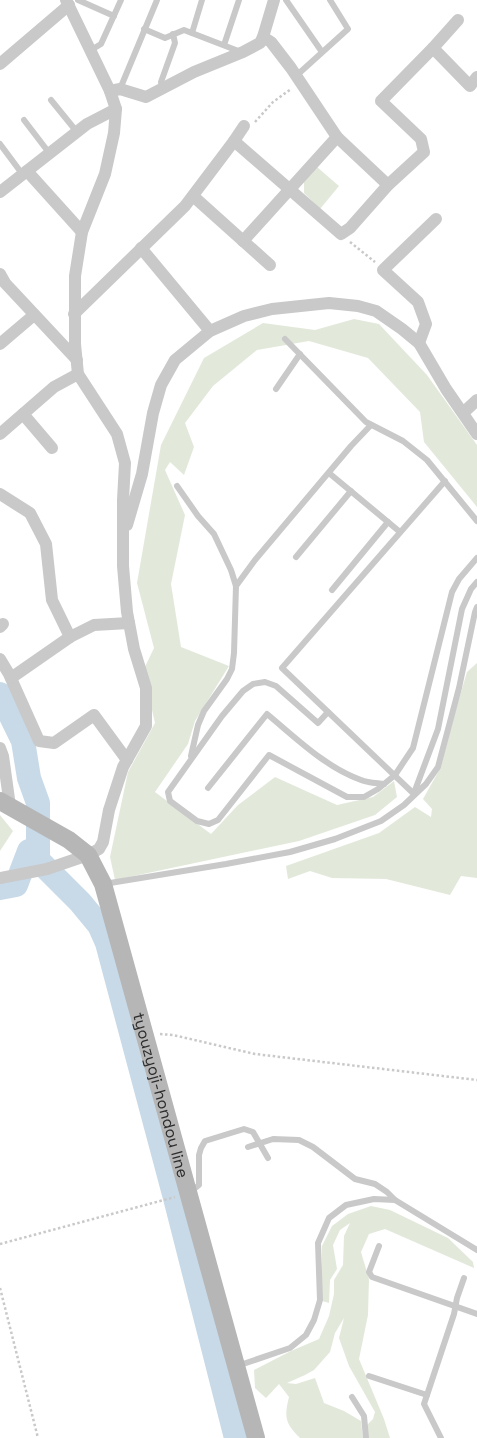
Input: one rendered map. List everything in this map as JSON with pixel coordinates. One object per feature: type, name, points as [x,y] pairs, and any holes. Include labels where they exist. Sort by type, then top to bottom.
[{"type":"main road","name":"tyouzyoji-hondou line","points":[[5,804],[69,840],[88,855],[103,884],[256,1438]]},
{"type":"street","points":[[115,90],[146,97],[194,72],[242,52],[260,42],[274,0]]},
{"type":"street","points":[[0,878],[55,866],[88,855],[102,846],[109,810],[123,767],[146,726],[146,688],[134,649],[122,566],[125,463],[117,434],[78,374],[75,344],[75,276],[82,232],[105,174],[114,133],[115,90],[90,50],[72,1],[1,60]]},
{"type":"street","points":[[234,141],[341,234],[350,228],[388,185],[424,152],[421,139],[381,100],[458,20]]},
{"type":"street","points":[[263,37],[271,42],[337,137],[388,185]]},
{"type":"street","points":[[433,48],[475,85]]},
{"type":"street","points":[[0,192],[87,124],[116,109]]},
{"type":"street","points":[[74,314],[186,206],[244,126]]},
{"type":"street","points":[[243,241],[337,137]]},
{"type":"street","points":[[25,173],[82,232]]},
{"type":"street","points":[[193,196],[270,265]]},
{"type":"street","points":[[419,343],[426,324],[418,302],[383,270],[436,219]]},
{"type":"street","points":[[142,248],[210,331]]},
{"type":"street","points":[[0,274],[5,283],[77,360]]},
{"type":"street","points":[[122,539],[142,474],[153,413],[161,385],[175,360],[210,331],[244,316],[272,309],[329,303],[358,306],[376,311],[419,343],[446,389],[477,434]]},
{"type":"street","points":[[0,344],[34,315]]},
{"type":"street","points":[[0,434],[54,387],[78,374]]},
{"type":"street","points":[[463,413],[477,400]]},
{"type":"street","points":[[23,414],[52,448]]},
{"type":"street","points":[[0,494],[30,514],[46,544],[52,600],[70,637]]},
{"type":"street","points":[[11,678],[70,637],[94,625],[129,623]]},
{"type":"street","points":[[0,659],[11,678],[39,741],[54,743],[94,715],[127,760]]},
{"type":"street","points":[[0,748],[3,756],[5,804]]},
{"type":"lane","points":[[90,50],[101,44],[121,0]]},
{"type":"lane","points":[[115,90],[157,0]]},
{"type":"lane","points":[[192,33],[202,0]]},
{"type":"lane","points":[[224,45],[239,0]]},
{"type":"lane","points":[[286,0],[322,52]]},
{"type":"lane","points":[[298,79],[322,52],[348,29],[330,0]]},
{"type":"lane","points":[[72,1],[87,2],[114,16]]},
{"type":"lane","points":[[144,30],[165,38],[184,30],[242,52]]},
{"type":"lane","points":[[162,88],[161,82],[175,43],[173,34]]},
{"type":"lane","points":[[50,100],[77,133]]},
{"type":"lane","points":[[24,120],[50,154]]},
{"type":"lane","points":[[0,144],[25,173]]},
{"type":"lane","points":[[285,339],[366,422],[403,441],[427,460],[477,521]]},
{"type":"lane","points":[[276,389],[300,354]]},
{"type":"lane","points":[[236,586],[255,560],[371,425]]},
{"type":"lane","points":[[329,473],[400,532]]},
{"type":"lane","points":[[414,794],[282,668],[445,481]]},
{"type":"lane","points":[[177,486],[198,516],[214,534],[231,570],[236,586],[232,669],[204,711],[198,726],[191,760]]},
{"type":"lane","points":[[296,557],[351,491]]},
{"type":"lane","points":[[332,590],[388,522]]},
{"type":"lane","points":[[328,712],[318,723],[276,686],[265,682],[253,684],[243,691],[168,792],[170,801],[197,821],[208,824],[218,820],[269,755],[346,797],[364,796],[384,784],[395,775],[413,748],[452,592],[459,579],[477,558]]},
{"type":"lane","points":[[414,794],[438,729],[462,609],[471,588],[477,582]]},
{"type":"lane","points":[[103,884],[290,852],[336,839],[381,821],[404,805],[426,784],[438,767],[459,688],[477,607]]},
{"type":"lane","points":[[208,788],[267,714],[324,760],[344,772],[363,781],[384,784]]},
{"type":"lane","points":[[188,1193],[199,1185],[199,1155],[205,1141],[244,1129],[253,1132],[268,1158]]},
{"type":"lane","points":[[248,1147],[273,1138],[299,1140],[313,1147],[355,1179],[375,1184],[395,1200],[477,1250]]},
{"type":"lane","points":[[236,1366],[290,1348],[306,1335],[314,1320],[320,1300],[318,1243],[329,1218],[346,1205],[374,1199],[395,1200]]},
{"type":"lane","points":[[379,1246],[370,1272],[372,1277],[477,1314]]},
{"type":"lane","points":[[441,1438],[424,1404],[464,1278]]},
{"type":"lane","points":[[369,1376],[427,1395]]},
{"type":"lane","points":[[352,1397],[364,1416],[366,1438]]},
{"type":"path","points":[[234,141],[243,136],[298,79]]},
{"type":"path","points":[[341,234],[383,270]]},
{"type":"path","points":[[144,1032],[173,1036],[255,1054],[477,1080]]},
{"type":"path","points":[[0,1244],[167,1199]]},
{"type":"path","points":[[0,1288],[38,1438]]},
{"type":"shaded area","points":[[317,167],[339,186],[320,209],[304,193],[304,182]]},
{"type":"shaded area","points":[[354,319],[379,324],[427,375],[477,445],[477,507],[424,442],[420,412],[368,358],[309,341],[257,350],[213,386],[185,423],[194,447],[184,475],[170,462],[165,470],[185,515],[171,584],[181,647],[229,666],[195,721],[188,744],[155,792],[211,834],[238,805],[275,777],[337,805],[373,797],[394,781],[397,797],[375,815],[299,841],[115,880],[110,857],[128,772],[155,723],[143,671],[154,648],[137,583],[161,445],[204,358],[263,323],[315,330]]},
{"type":"shaded area","points":[[477,663],[477,878],[461,876],[450,895],[386,879],[332,878],[310,871],[288,879],[286,866],[379,833],[415,807],[431,817],[432,809],[423,799],[441,767],[467,672]]},
{"type":"shaded area","points":[[0,815],[13,831],[0,851]]},
{"type":"shaded area","points":[[371,1206],[390,1210],[448,1238],[473,1262],[474,1268],[385,1229],[369,1234],[361,1252],[369,1279],[368,1315],[359,1359],[390,1438],[366,1438],[365,1427],[373,1419],[375,1412],[349,1366],[339,1338],[344,1318],[335,1333],[330,1352],[314,1370],[287,1383],[296,1384],[315,1378],[324,1403],[344,1411],[361,1421],[363,1438],[300,1438],[291,1428],[287,1419],[286,1410],[289,1397],[279,1384],[266,1398],[255,1388],[254,1370],[319,1339],[329,1316],[334,1294],[334,1280],[343,1265],[344,1236],[350,1223],[340,1230],[333,1245],[337,1269],[330,1280],[329,1303],[322,1301],[322,1246],[332,1226],[348,1214]]},
{"type":"waterway","points":[[0,694],[23,741],[29,778],[38,803],[38,860],[80,902],[99,925],[107,943],[236,1438]]},
{"type":"waterway","points":[[0,888],[16,885],[29,851]]}]
